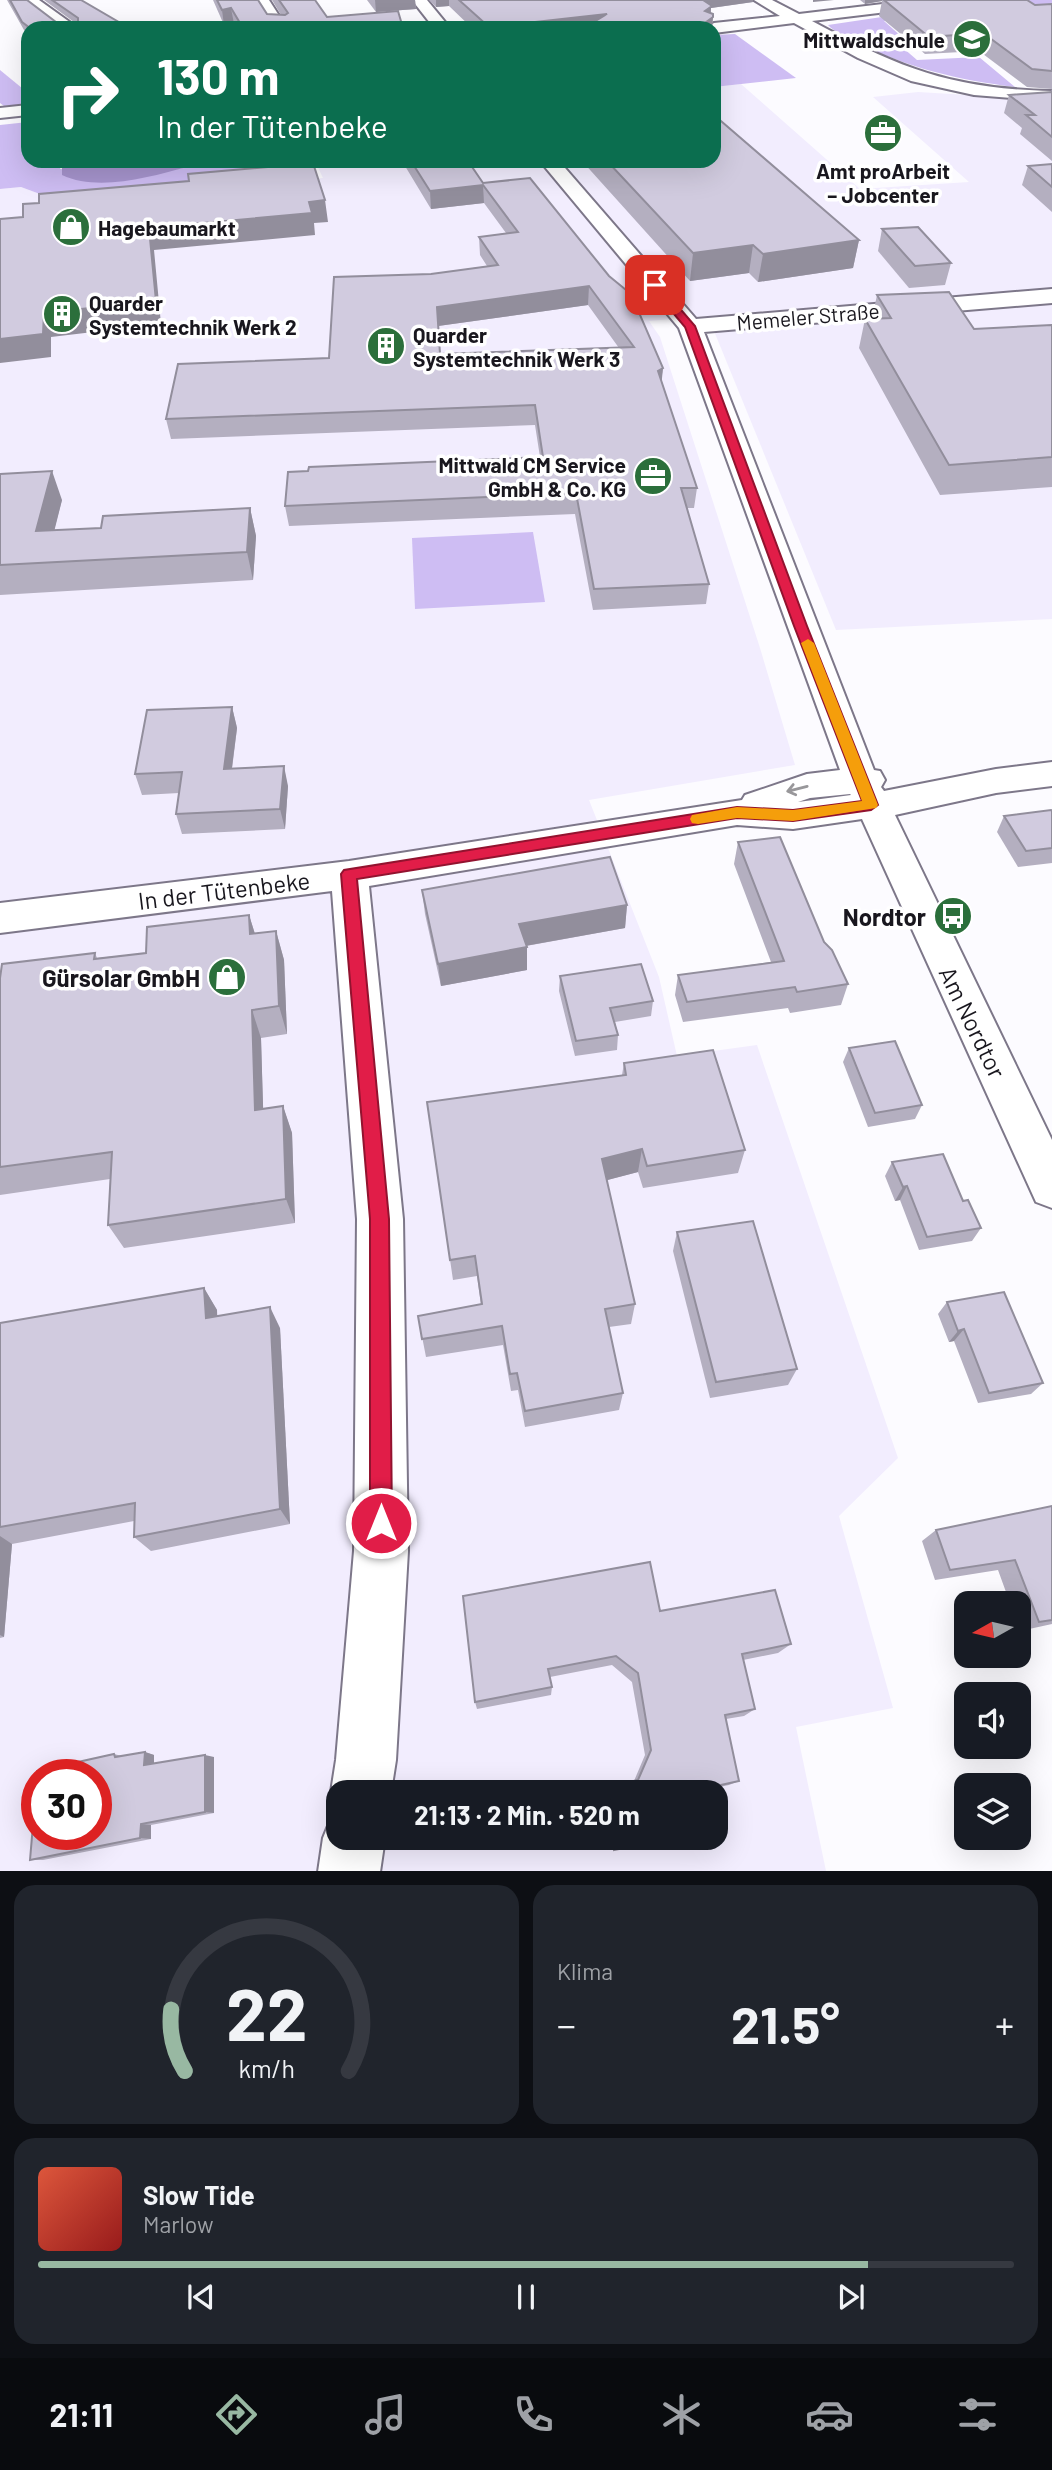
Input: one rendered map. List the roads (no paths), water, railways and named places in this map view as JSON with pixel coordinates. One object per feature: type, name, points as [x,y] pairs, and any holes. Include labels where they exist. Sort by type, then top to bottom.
[{"type":"street","points":[[29,0],[60,21]]},
{"type":"street","points":[[262,0],[275,21]]},
{"type":"street","points":[[419,0],[436,21]]},
{"type":"street","points":[[761,0],[800,18],[874,60],[920,78],[986,92],[1052,96]]},
{"type":"street","points":[[721,27],[953,0]]},
{"type":"street","points":[[0,114],[21,111]]},
{"type":"street","name":"Am Nordtor","points":[[555,168],[690,326],[866,793],[1052,1187]]},
{"type":"street","name":"Memeler Straße","points":[[690,326],[1052,296]]},
{"type":"street","name":"In der Tütenbeke","points":[[0,918],[349,874],[737,812],[793,816],[866,793],[917,799],[996,781],[1052,774]]},
{"type":"street","points":[[349,874],[380,1219],[381,1551],[363,1780]]},
{"type":"street","points":[[349,1871],[352,1850]]},
{"type":"place","name":"Mittwaldschule","points":[[972,39]]},
{"type":"place","name":"Amt proArbeit – Jobcenter","points":[[883,133]]},
{"type":"place","name":"Hagebaumarkt","points":[[71,227]]},
{"type":"place","name":"Quarder Systemtechnik Werk 2","points":[[62,314]]},
{"type":"place","name":"Quarder Systemtechnik Werk 3","points":[[386,346]]},
{"type":"place","name":"Mittwald CM Service GmbH & Co. KG","points":[[653,476]]},
{"type":"place","name":"Nordtor","points":[[953,916]]},
{"type":"place","name":"Gürsolar GmbH","points":[[227,977]]}]
